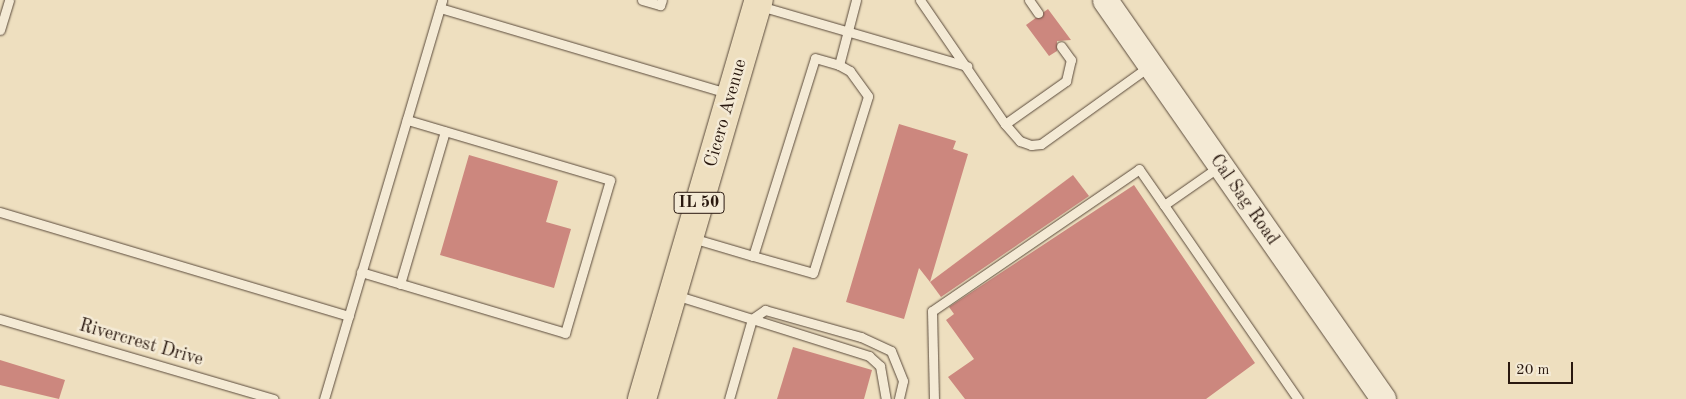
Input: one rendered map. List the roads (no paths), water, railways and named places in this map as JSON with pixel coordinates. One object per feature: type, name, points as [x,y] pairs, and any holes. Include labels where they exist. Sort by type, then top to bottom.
[{"type":"main road","name":"Cicero Avenue","points":[[642,399],[758,3]]},
{"type":"street","name":"Cal Sag Road","points":[[1105,0],[1383,399]]},
{"type":"lane","points":[[0,30],[9,0]]},
{"type":"lane","points":[[642,0],[660,5],[662,0]]},
{"type":"lane","points":[[839,65],[856,0]]},
{"type":"lane","points":[[920,0],[1005,124],[1020,141],[1041,144],[1150,65]]},
{"type":"lane","points":[[1029,0],[1038,13]]},
{"type":"lane","points":[[758,3],[967,66]]},
{"type":"lane","points":[[324,399],[441,4],[731,94]]},
{"type":"lane","points":[[1005,124],[1066,82],[1071,60],[1061,46]]},
{"type":"lane","points":[[689,237],[752,256],[813,273],[868,96],[850,71],[839,65],[815,58],[752,256]]},
{"type":"lane","points":[[362,272],[565,332],[610,180],[407,120]]},
{"type":"lane","points":[[400,284],[445,131]]},
{"type":"lane","points":[[1164,205],[1221,166]]},
{"type":"lane","points":[[934,399],[932,311],[1139,169],[1298,399]]},
{"type":"lane","points":[[0,212],[349,316]]},
{"type":"lane","points":[[672,294],[869,356],[880,366],[886,399]]},
{"type":"lane","points":[[729,399],[752,319],[765,310],[861,337],[892,351],[903,381],[899,399]]},
{"type":"lane","name":"Rivercrest Drive","points":[[0,319],[274,399]]}]
